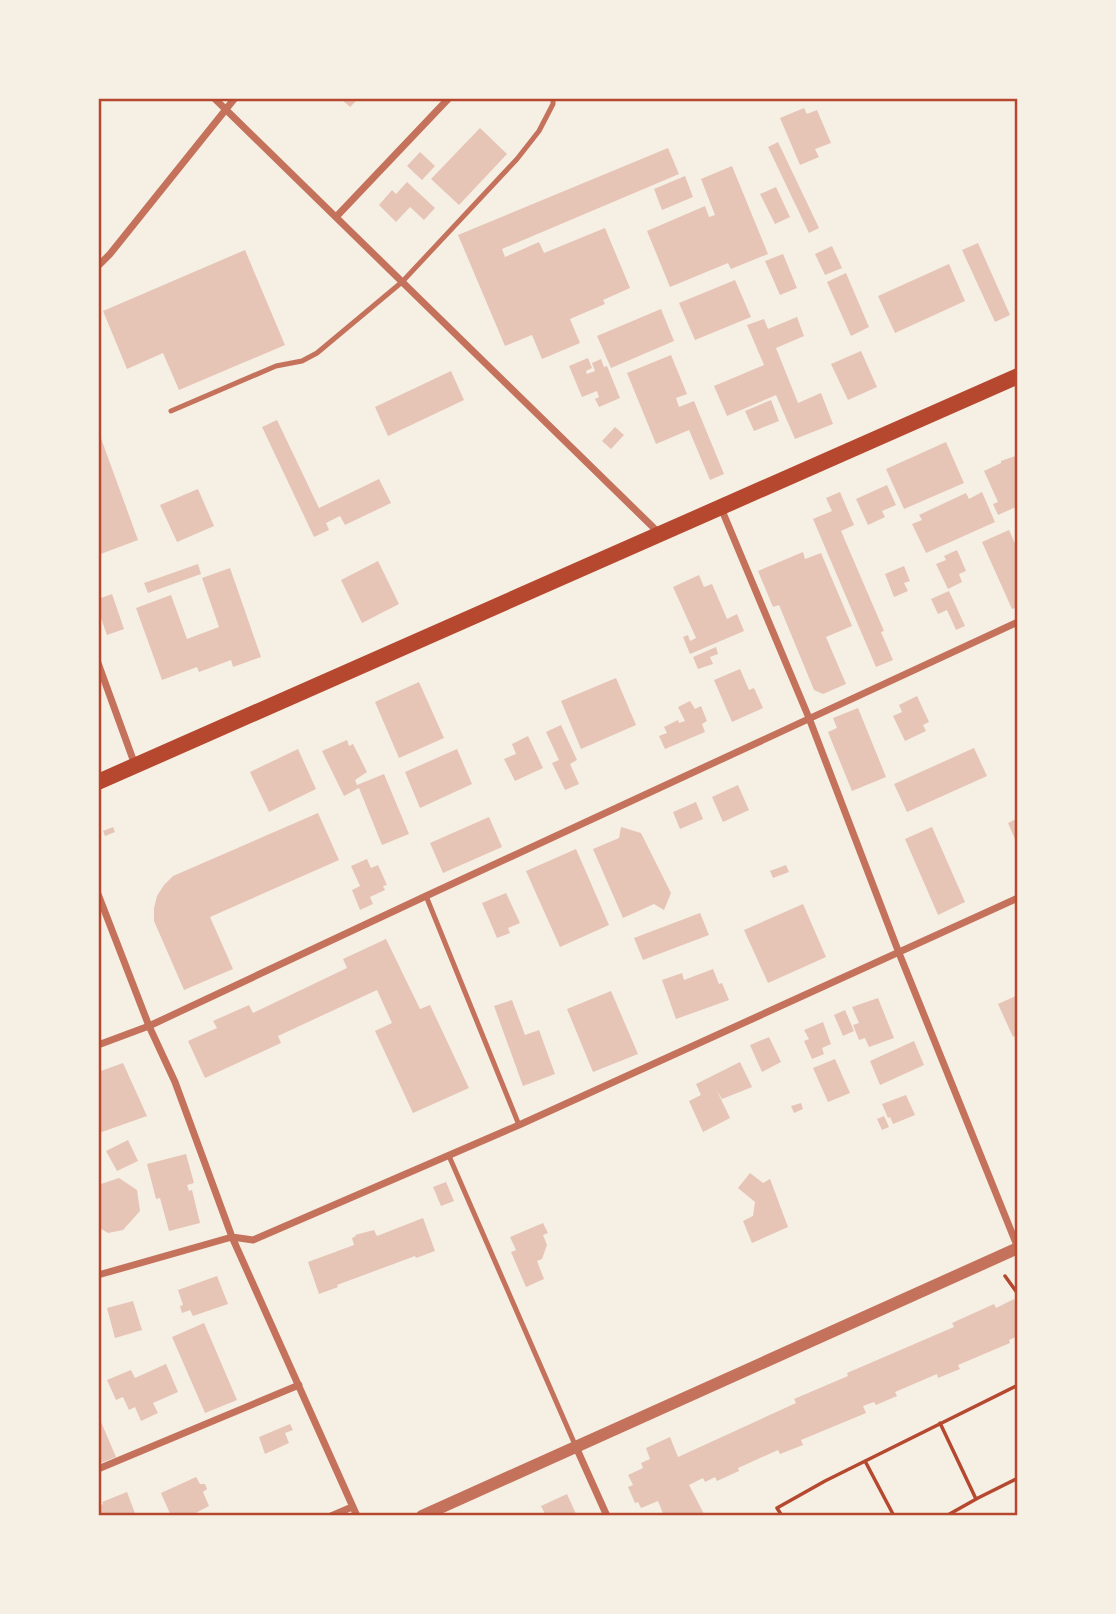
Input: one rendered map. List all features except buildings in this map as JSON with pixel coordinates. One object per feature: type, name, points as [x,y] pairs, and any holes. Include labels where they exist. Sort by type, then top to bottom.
[{"type":"main road","points":[[98,782],[1018,376]]},
{"type":"street","points":[[214,98],[659,533]]},
{"type":"street","points":[[98,266],[235,98]]},
{"type":"street","points":[[335,217],[449,98]]},
{"type":"street","points":[[422,1516],[1018,1248],[809,718],[720,507]]},
{"type":"street","points":[[98,1045],[149,1026],[1018,622]]},
{"type":"street","points":[[98,663],[135,766]]},
{"type":"street","points":[[98,894],[149,1026],[174,1082],[232,1237],[357,1516]]},
{"type":"street","points":[[98,1275],[232,1237],[253,1240],[519,1125],[1018,898]]},
{"type":"street","points":[[98,1469],[299,1385]]},
{"type":"street","points":[[576,1447],[607,1516]]},
{"type":"street","points":[[331,1516],[352,1507]]},
{"type":"lane","points":[[171,411],[276,366],[310,357],[402,282],[517,159],[539,131],[553,104],[553,98]]},
{"type":"lane","points":[[426,896],[519,1125]]},
{"type":"lane","points":[[449,1156],[576,1447]]},
{"type":"path","points":[[1004,1276],[1018,1294]]},
{"type":"path","points":[[782,1516],[777,1508],[825,1481],[1018,1385]]},
{"type":"path","points":[[940,1423],[976,1499],[979,1497]]},
{"type":"path","points":[[865,1461],[894,1516]]},
{"type":"path","points":[[946,1516],[1018,1478]]}]
